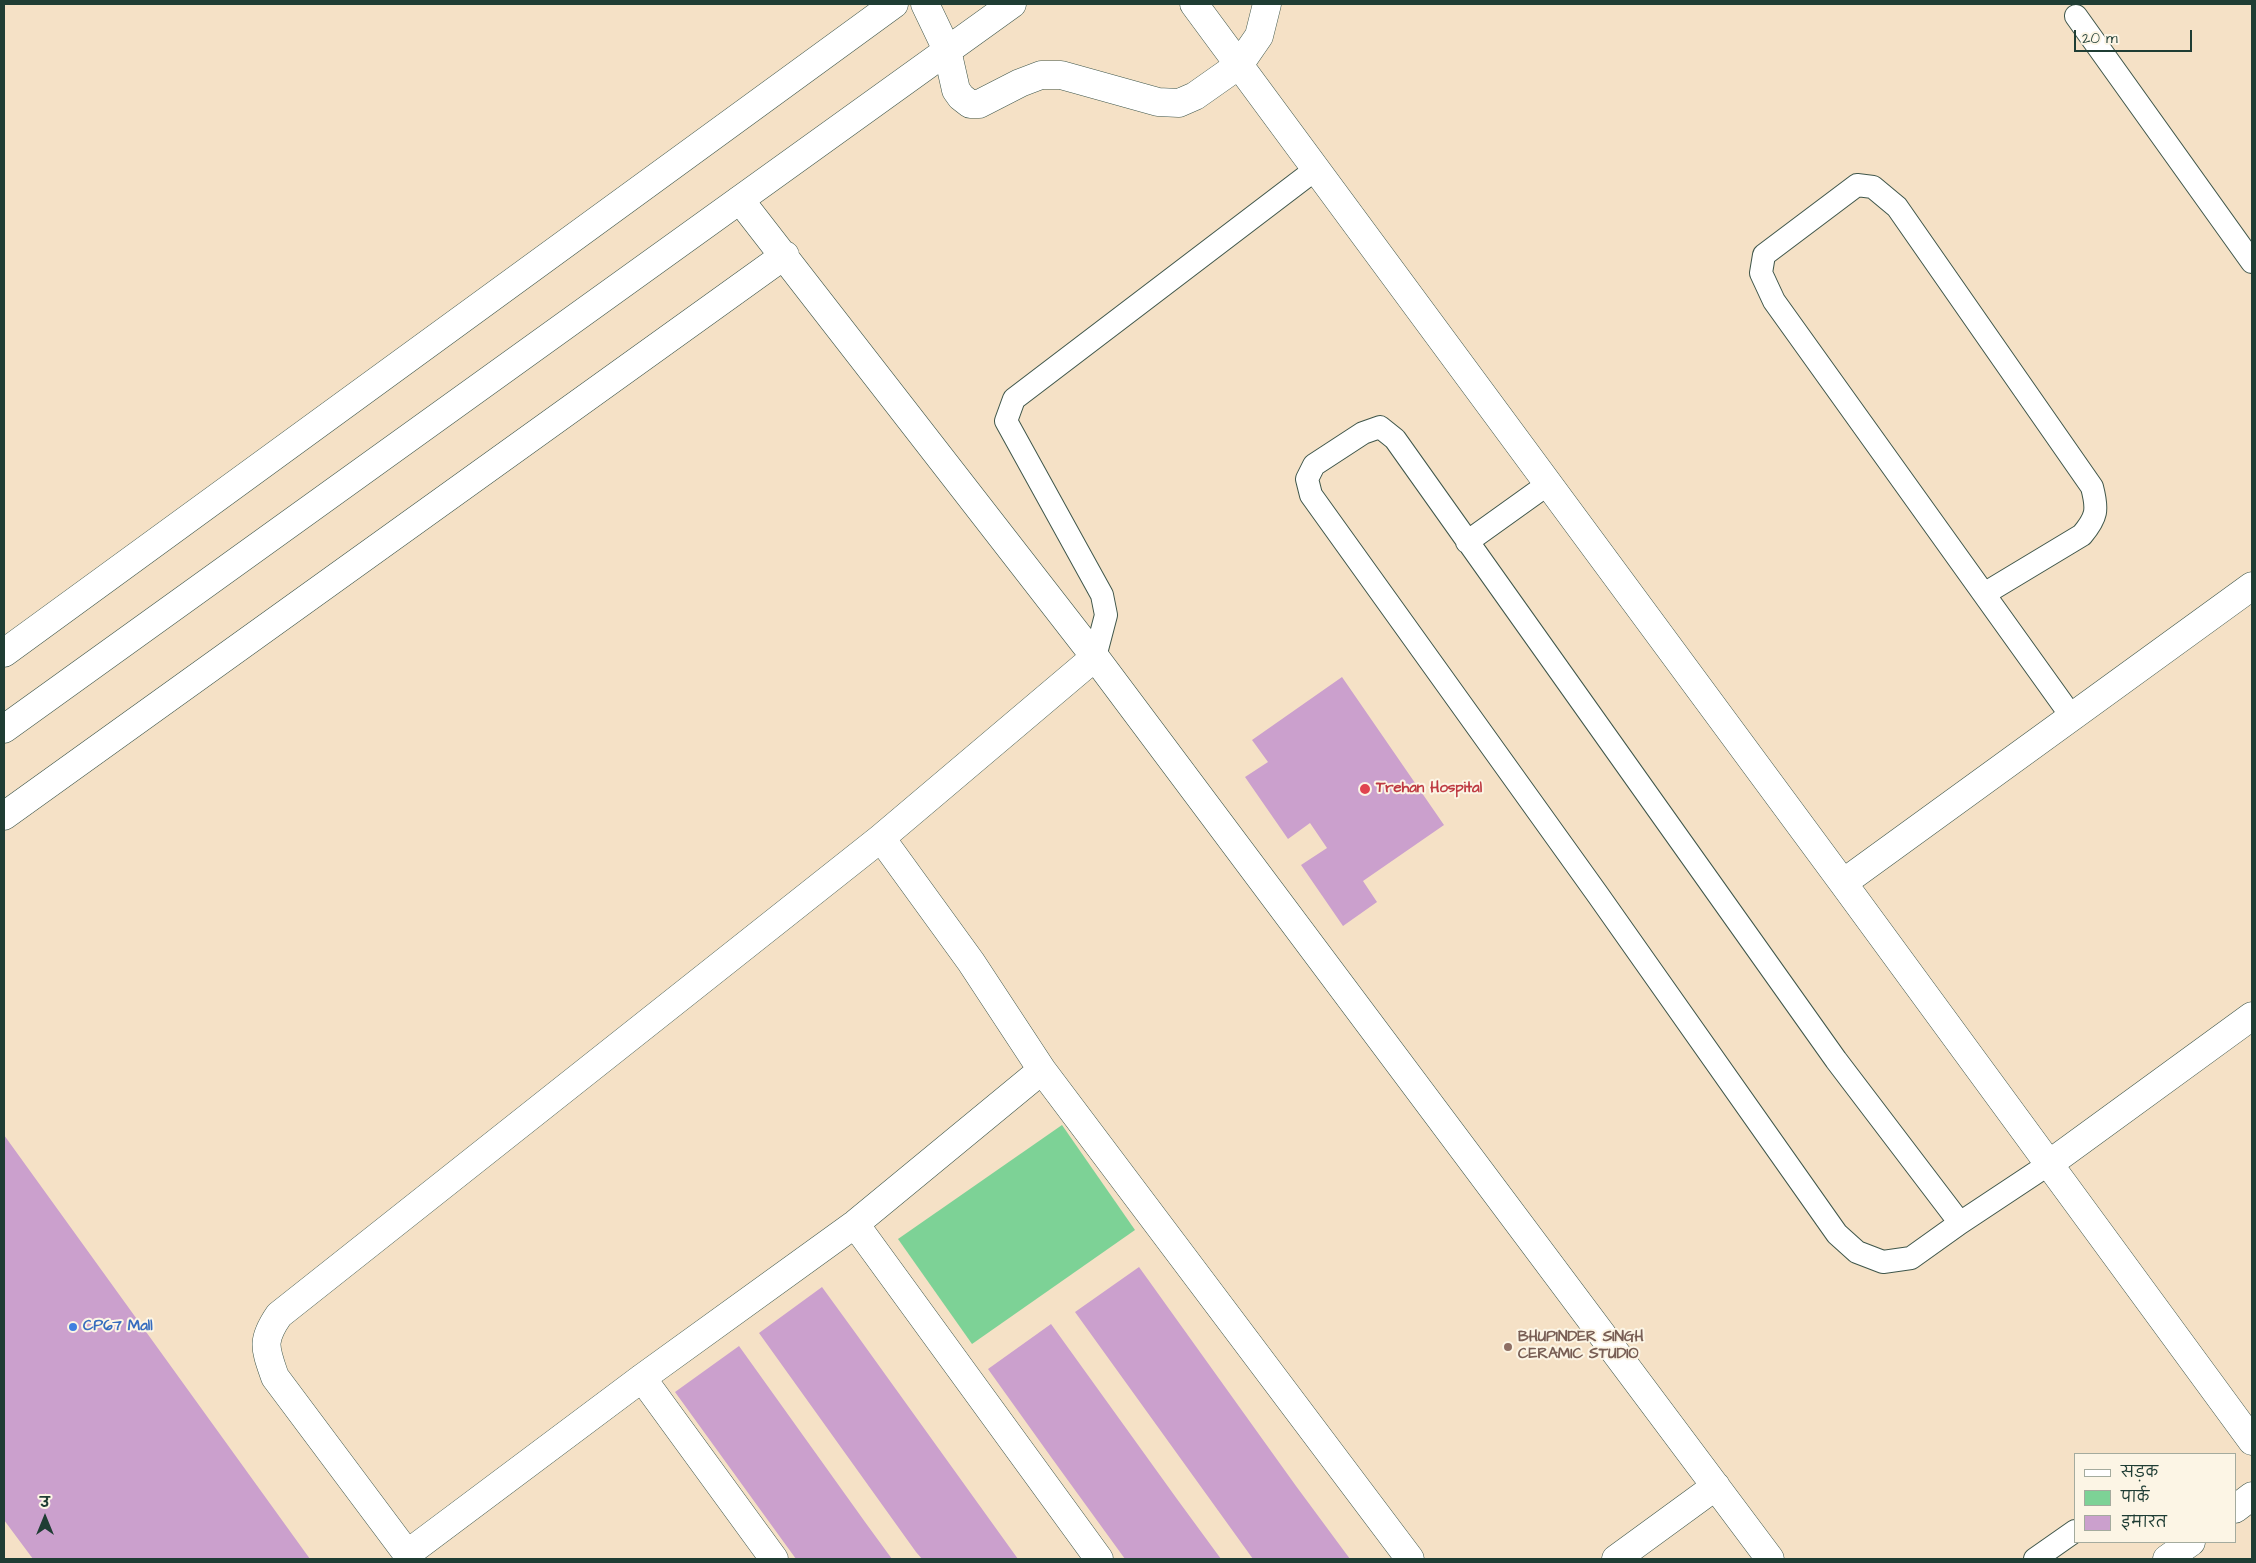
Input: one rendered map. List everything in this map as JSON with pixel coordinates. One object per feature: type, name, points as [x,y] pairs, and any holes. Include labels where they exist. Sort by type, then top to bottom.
[{"type":"street","points":[[4,653],[894,4]]},
{"type":"street","points":[[925,4],[947,50],[956,90],[970,104],[979,104],[1020,83],[1041,75],[1061,75],[1158,102],[1179,103],[1195,96],[1238,65],[1259,36],[1267,4]]},
{"type":"street","points":[[4,729],[1012,4]]},
{"type":"street","points":[[1194,4],[2252,1441]]},
{"type":"street","points":[[740,200],[785,255],[1095,657],[1770,1559]]},
{"type":"street","points":[[4,816],[785,255]]},
{"type":"street","points":[[1843,883],[2252,586]]},
{"type":"street","points":[[1042,1070],[855,1224],[642,1378],[409,1557],[275,1377],[266,1352],[268,1332],[279,1315],[880,838],[1095,657]]},
{"type":"street","points":[[880,838],[971,962],[1042,1070],[1410,1559]]},
{"type":"street","points":[[2049,1164],[2252,1016]]},
{"type":"street","points":[[855,1224],[1099,1559]]},
{"type":"street","points":[[642,1378],[774,1559]]},
{"type":"street","points":[[1616,1559],[1716,1486]]},
{"type":"street","points":[[2236,1508],[2252,1496]]},
{"type":"street","points":[[2167,1559],[2190,1543]]},
{"type":"lane","points":[[2076,16],[2252,262]]},
{"type":"lane","points":[[1095,657],[1106,615],[1102,595],[1006,421],[1014,399],[1316,169]]},
{"type":"lane","points":[[1984,594],[2082,535],[2094,520],[2096,503],[2092,487],[1898,207],[1873,187],[1856,185],[1764,255],[1761,274],[1774,301],[2072,717]]},
{"type":"lane","points":[[1960,1222],[1836,1060],[1395,439],[1380,427],[1363,433],[1314,465],[1307,479],[1311,495],[1838,1234],[1856,1252],[1884,1262],[1912,1258],[1960,1222],[2049,1164]]},
{"type":"lane","points":[[1467,542],[1548,484]]},
{"type":"lane","points":[[2035,1559],[2074,1532]]},
{"type":"green space","points":[[1062,1125],[1135,1230],[972,1344],[898,1239]]},
{"type":"building","points":[[1342,677],[1444,825],[1363,881],[1377,902],[1343,926],[1301,865],[1327,848],[1310,823],[1288,839],[1245,777],[1268,762],[1252,740]]},
{"type":"building","name":"CP67 Mall","points":[[4,1135],[310,1559],[33,1559],[4,1520]]},
{"type":"building","points":[[1139,1267],[1350,1559],[1253,1559],[1075,1312]]},
{"type":"building","points":[[822,1287],[1018,1559],[922,1559],[916,1552],[759,1333]]},
{"type":"building","points":[[1051,1324],[1221,1559],[1125,1559],[1051,1457],[988,1369]]},
{"type":"building","points":[[739,1346],[892,1559],[796,1559],[675,1392]]},
{"type":"place","name":"Trehan Hospital","points":[[1365,789]]},
{"type":"place","name":"CP67 Mall","points":[[73,1327]]},
{"type":"place","name":"BHUPINDER SINGH CERAMIC STUDIO","points":[[1508,1347]]}]
